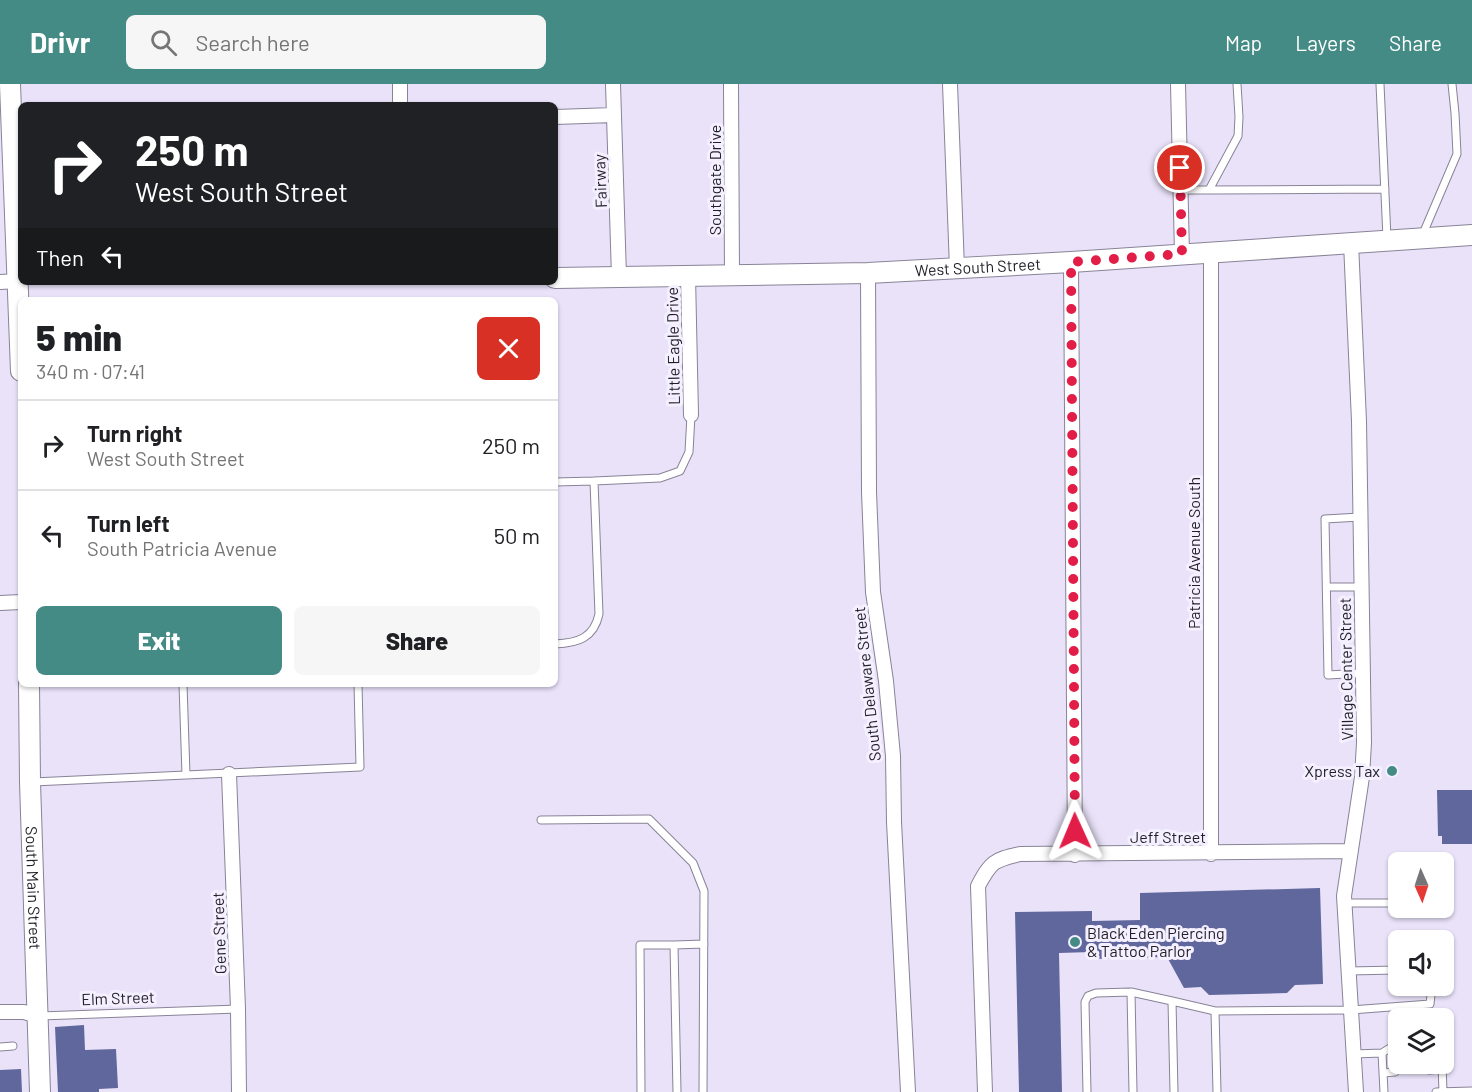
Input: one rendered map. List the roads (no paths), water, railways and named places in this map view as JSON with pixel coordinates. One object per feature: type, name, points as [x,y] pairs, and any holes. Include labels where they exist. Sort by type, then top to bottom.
[{"type":"street","points":[[10,84],[13,281],[18,337]]},
{"type":"street","points":[[400,84],[400,102]]},
{"type":"street","name":"Fairway","points":[[613,84],[620,277]]},
{"type":"street","name":"Southgate Drive","points":[[731,84],[732,276]]},
{"type":"street","points":[[950,84],[957,268]]},
{"type":"street","points":[[1178,84],[1182,254]]},
{"type":"street","points":[[558,117],[614,116]]},
{"type":"street","name":"West South Street","points":[[558,278],[868,273],[1071,262],[1469,235]]},
{"type":"street","name":"Village Center Street","points":[[1351,243],[1359,421],[1364,743],[1362,777],[1344,903],[1356,1092]]},
{"type":"street","name":"Patricia Avenue South","points":[[1211,252],[1211,854]]},
{"type":"street","points":[[1071,262],[1076,855]]},
{"type":"street","name":"South Delaware Street","points":[[868,273],[869,492],[873,592],[886,681],[893,756],[894,822],[908,1092]]},
{"type":"street","name":"Little Eagle Drive","points":[[688,276],[691,415]]},
{"type":"street","points":[[0,603],[18,602]]},
{"type":"street","name":"South Main Street","points":[[29,687],[40,1092]]},
{"type":"street","name":"Gene Street","points":[[229,774],[239,1092]]},
{"type":"street","name":"Jeff Street","points":[[985,1092],[978,886],[988,867],[1000,859],[1020,854],[1351,851]]},
{"type":"street","name":"Elm Street","points":[[0,1012],[24,1012],[38,1016]]},
{"type":"lane","points":[[1209,190],[1238,136],[1237,84]]},
{"type":"lane","points":[[1380,84],[1387,241]]},
{"type":"lane","points":[[1420,238],[1456,154],[1452,84]]},
{"type":"lane","points":[[1181,190],[1385,189]]},
{"type":"lane","points":[[558,482],[660,478],[680,471],[689,452],[691,415]]},
{"type":"lane","points":[[558,644],[565,644],[590,634],[596,626],[599,614],[594,481]]},
{"type":"lane","points":[[1360,517],[1325,519],[1328,675],[1363,673]]},
{"type":"lane","points":[[1327,587],[1362,588]]},
{"type":"lane","points":[[183,687],[186,775]]},
{"type":"lane","points":[[30,782],[360,767],[358,687]]},
{"type":"lane","points":[[541,820],[649,819],[693,863],[704,891],[703,1092]]},
{"type":"lane","points":[[1344,903],[1388,903]]},
{"type":"lane","points":[[641,1092],[640,945],[704,944]]},
{"type":"lane","points":[[674,945],[677,1092]]},
{"type":"lane","points":[[1348,971],[1388,970]]},
{"type":"lane","points":[[1087,1092],[1085,1002],[1088,996],[1096,993],[1131,992],[1215,1011],[1351,1010],[1430,1004],[1431,996]]},
{"type":"lane","points":[[1131,992],[1133,1092]]},
{"type":"lane","points":[[1172,1001],[1174,1092]]},
{"type":"lane","name":"Elm Street","points":[[38,1016],[238,1009]]},
{"type":"lane","points":[[1215,1011],[1217,1092]]},
{"type":"lane","points":[[0,1047],[13,1046]]},
{"type":"lane","points":[[1354,1054],[1382,1053],[1388,1049]]},
{"type":"lane","points":[[1382,1053],[1384,1092]]},
{"type":"lane","points":[[1383,1073],[1388,1073]]},
{"type":"lane","points":[[1442,1074],[1443,1092]]},
{"type":"lane","points":[[1436,1092],[1472,1090]]},
{"type":"place","name":"Xpress Tax","points":[[1392,771]]},
{"type":"place","name":"Black Eden Piercing & Tattoo Parlor","points":[[1075,942]]}]
